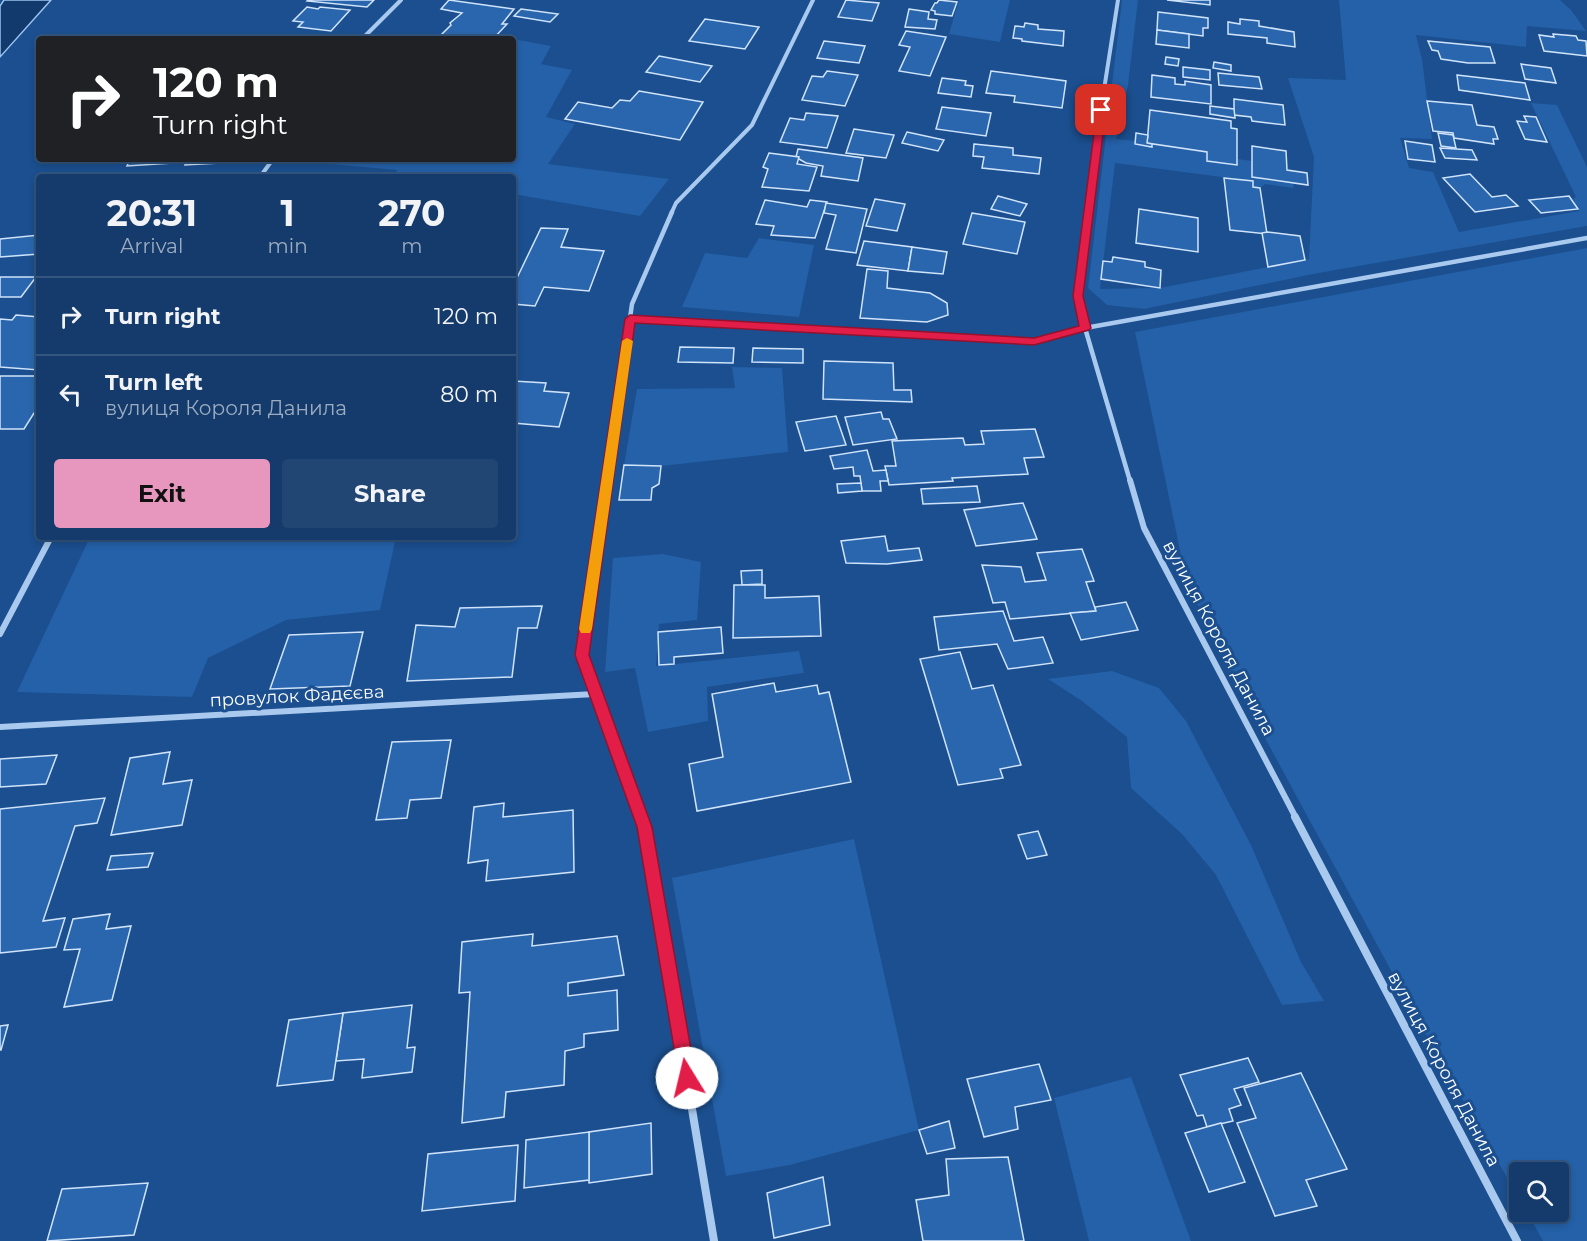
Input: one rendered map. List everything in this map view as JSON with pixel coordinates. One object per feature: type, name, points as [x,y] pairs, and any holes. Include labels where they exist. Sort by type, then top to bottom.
[{"type":"street","points":[[365,36],[401,0]]},
{"type":"street","points":[[714,1241],[645,827],[582,655],[632,304],[676,203],[752,125],[813,0]]},
{"type":"street","name":"вулиця Короля Данила","points":[[1118,0],[1094,154],[1078,296],[1085,328],[1144,528],[1517,1241]]},
{"type":"street","points":[[630,319],[1034,342],[1085,328],[1587,238]]},
{"type":"street","points":[[0,634],[49,540]]},
{"type":"street","name":"провулок Фадєєва","points":[[0,727],[596,694]]},
{"type":"shaded area","points":[[4,0],[51,0],[0,57],[0,6]]},
{"type":"shaded area","points":[[959,0],[1010,0],[1000,42],[949,34]]},
{"type":"shaded area","points":[[1122,0],[1138,0],[1128,85],[1116,139],[1135,141],[1135,144],[1151,147],[1152,144],[1207,152],[1207,161],[1236,165],[1237,159],[1252,161],[1253,177],[1294,183],[1293,188],[1265,184],[1260,188],[1253,187],[1252,181],[1115,163],[1100,289],[1160,288],[1309,259],[1314,157],[1288,78],[1346,80],[1339,0],[1560,0],[1571,10],[1586,31],[1527,26],[1526,47],[1416,35],[1422,59],[1432,139],[1400,138],[1409,168],[1433,172],[1459,232],[1579,211],[1573,199],[1576,197],[1531,103],[1557,105],[1587,167],[1587,226],[1313,274],[1144,309],[1107,305],[1088,288]]},
{"type":"shaded area","points":[[516,40],[551,46],[541,64],[572,70],[546,117],[575,124],[548,164],[669,179],[640,216],[516,195],[516,174],[396,174],[397,170],[309,162],[516,162]]},
{"type":"shaded area","points":[[759,238],[814,245],[799,317],[682,307],[705,253],[747,258]]},
{"type":"shaded area","points":[[1587,248],[1587,1241],[1543,1241],[1533,1222],[1569,1222],[1569,1162],[1509,1162],[1509,1181],[1420,1024],[1227,668],[1186,580],[1135,332]]},
{"type":"shaded area","points":[[732,367],[782,368],[788,452],[661,466],[624,465],[637,389],[735,388]]},
{"type":"shaded area","points":[[89,540],[395,540],[380,610],[286,620],[208,658],[192,697],[17,692]]},
{"type":"shaded area","points":[[663,554],[701,562],[697,620],[659,624],[656,666],[799,651],[804,673],[707,687],[708,721],[648,732],[635,668],[605,672],[613,558]]},
{"type":"shaded area","points":[[1112,671],[1159,688],[1186,721],[1251,845],[1301,962],[1324,1001],[1282,1005],[1216,875],[1182,834],[1131,788],[1127,737],[1082,701],[1048,679]]},
{"type":"shaded area","points":[[854,839],[919,1130],[790,1165],[726,1176],[672,878]]},
{"type":"shaded area","points":[[1131,1077],[1191,1241],[1089,1241],[1054,1098]]},
{"type":"building","points":[[308,0],[374,0],[367,7]]},
{"type":"building","points":[[449,0],[514,9],[502,24],[507,24],[496,36],[444,36],[441,35],[451,25],[450,23],[462,13],[441,9]]},
{"type":"building","points":[[846,0],[879,3],[872,21],[838,17]]},
{"type":"building","points":[[939,0],[957,2],[952,16],[935,14],[935,11],[931,10]]},
{"type":"building","points":[[1167,0],[1210,0],[1210,5]]},
{"type":"building","points":[[307,7],[350,10],[331,31],[298,27],[303,22],[293,21]]},
{"type":"building","points":[[521,9],[558,14],[550,22],[514,16]]},
{"type":"building","points":[[909,9],[929,12],[928,19],[937,20],[935,29],[905,27]]},
{"type":"building","points":[[1158,12],[1208,18],[1208,28],[1203,28],[1203,36],[1157,30]]},
{"type":"building","points":[[705,19],[759,27],[745,49],[689,41]]},
{"type":"building","points":[[1240,19],[1259,21],[1259,26],[1294,32],[1295,47],[1267,43],[1267,38],[1228,34],[1228,22],[1240,24]]},
{"type":"building","points":[[1025,23],[1038,25],[1038,29],[1064,31],[1063,46],[1013,38],[1015,26],[1024,27]]},
{"type":"building","points":[[1157,30],[1189,34],[1189,48],[1156,44]]},
{"type":"building","points":[[906,31],[946,37],[930,76],[899,71],[910,47],[899,45]]},
{"type":"building","points":[[1553,34],[1576,36],[1578,40],[1586,41],[1587,56],[1544,51],[1539,35],[1554,37]]},
{"type":"building","points":[[824,41],[865,46],[859,63],[817,58]]},
{"type":"building","points":[[1428,41],[1490,47],[1495,63],[1468,63],[1441,59],[1438,51],[1432,50]]},
{"type":"building","points":[[659,56],[712,66],[700,82],[646,72]]},
{"type":"building","points":[[1166,57],[1179,59],[1178,66],[1165,64]]},
{"type":"building","points":[[1214,62],[1231,65],[1231,71],[1213,68]]},
{"type":"building","points":[[1521,64],[1551,68],[1556,83],[1525,79]]},
{"type":"building","points":[[1183,67],[1210,70],[1210,80],[1183,77]]},
{"type":"building","points":[[827,71],[858,75],[845,106],[802,100],[812,76],[823,77]]},
{"type":"building","points":[[991,71],[1066,81],[1062,108],[1014,102],[1015,96],[986,93]]},
{"type":"building","points":[[1218,73],[1259,77],[1262,89],[1219,85]]},
{"type":"building","points":[[1152,75],[1175,78],[1175,84],[1185,85],[1185,81],[1211,85],[1211,104],[1151,97]]},
{"type":"building","points":[[1457,75],[1525,83],[1530,100],[1459,90]]},
{"type":"building","points":[[942,78],[966,81],[965,85],[973,86],[971,97],[938,93]]},
{"type":"building","points":[[639,91],[703,102],[680,140],[565,119],[578,102],[612,108],[620,100],[630,101]]},
{"type":"building","points":[[1234,99],[1283,105],[1285,125],[1252,121],[1251,117],[1234,115]]},
{"type":"building","points":[[1427,101],[1472,105],[1477,125],[1494,127],[1498,139],[1493,139],[1494,144],[1454,138],[1453,133],[1433,131]]},
{"type":"building","points":[[1210,106],[1234,109],[1235,118],[1210,114]]},
{"type":"building","points":[[942,107],[991,113],[986,136],[936,129]]},
{"type":"building","points":[[1150,110],[1231,121],[1231,128],[1237,129],[1237,165],[1207,161],[1207,152],[1147,143]]},
{"type":"building","points":[[806,113],[838,116],[827,148],[780,142],[790,118],[804,120]]},
{"type":"building","points":[[1524,116],[1536,117],[1547,142],[1525,139],[1517,121],[1527,122]]},
{"type":"building","points":[[854,129],[894,135],[886,158],[846,153]]},
{"type":"building","points":[[907,132],[944,140],[938,151],[902,143]]},
{"type":"building","points":[[1136,133],[1148,135],[1147,143],[1152,144],[1152,147],[1135,144]]},
{"type":"building","points":[[1438,133],[1453,135],[1456,148],[1441,146]]},
{"type":"building","points":[[1405,141],[1432,145],[1435,162],[1408,159]]},
{"type":"building","points":[[974,144],[1013,148],[1013,155],[1041,158],[1039,174],[982,168],[984,157],[973,156]]},
{"type":"building","points":[[1252,146],[1286,151],[1287,170],[1307,173],[1308,185],[1252,177]]},
{"type":"building","points":[[1440,148],[1472,150],[1477,160],[1445,158]]},
{"type":"building","points":[[798,149],[863,158],[858,181],[821,176],[823,166],[806,163],[796,157]]},
{"type":"building","points":[[769,153],[799,157],[797,164],[817,167],[809,191],[762,187],[768,169],[763,167]]},
{"type":"building","points":[[129,162],[173,162],[173,163],[127,166]]},
{"type":"building","points":[[186,162],[220,162],[220,163],[185,165]]},
{"type":"building","points":[[1470,174],[1492,197],[1506,195],[1518,206],[1475,212],[1443,178]]},
{"type":"building","points":[[1224,178],[1253,181],[1253,187],[1260,188],[1267,234],[1230,230]]},
{"type":"building","points":[[998,196],[1027,204],[1020,216],[991,209]]},
{"type":"building","points":[[1569,196],[1578,209],[1541,213],[1529,200]]},
{"type":"building","points":[[875,199],[905,204],[897,231],[866,226]]},
{"type":"building","points":[[765,200],[807,207],[810,200],[827,202],[815,238],[771,235],[774,226],[756,224]]},
{"type":"building","points":[[826,203],[867,209],[856,253],[826,249],[836,215],[824,213]]},
{"type":"building","points":[[1139,209],[1198,218],[1198,252],[1136,243]]},
{"type":"building","points":[[972,213],[1025,222],[1017,254],[963,244]]},
{"type":"building","points":[[541,228],[568,229],[561,247],[604,251],[589,291],[544,287],[535,306],[516,304],[516,280]]},
{"type":"building","points":[[1262,233],[1300,236],[1305,260],[1268,267]]},
{"type":"building","points":[[36,235],[36,254],[0,257],[0,239]]},
{"type":"building","points":[[864,241],[912,247],[908,271],[857,265]]},
{"type":"building","points":[[912,247],[947,252],[943,274],[908,271]]},
{"type":"building","points":[[1113,257],[1145,262],[1145,267],[1161,270],[1160,288],[1101,279],[1103,261],[1112,262]]},
{"type":"building","points":[[867,269],[888,271],[887,288],[930,293],[947,303],[948,315],[927,322],[860,318]]},
{"type":"building","points":[[0,277],[36,277],[21,297],[0,297]]},
{"type":"building","points":[[16,315],[36,317],[36,370],[0,367],[0,319],[12,320]]},
{"type":"building","points":[[680,347],[734,348],[733,363],[678,362]]},
{"type":"building","points":[[753,348],[803,349],[803,363],[752,362]]},
{"type":"building","points":[[824,361],[893,363],[894,390],[911,390],[912,402],[823,399]]},
{"type":"building","points":[[0,376],[36,376],[36,413],[24,429],[0,429]]},
{"type":"building","points":[[516,381],[546,383],[544,391],[569,393],[559,427],[516,423]]},
{"type":"building","points":[[881,412],[883,419],[889,419],[897,439],[853,445],[845,417]]},
{"type":"building","points":[[836,416],[846,445],[805,451],[796,422]]},
{"type":"building","points":[[1035,429],[1044,457],[1024,458],[1028,474],[952,478],[953,481],[889,485],[885,466],[896,466],[892,441],[963,438],[965,445],[984,444],[981,431]]},
{"type":"building","points":[[867,450],[873,471],[886,470],[888,481],[880,481],[881,491],[862,491],[860,476],[854,476],[853,467],[834,469],[830,456]]},
{"type":"building","points":[[624,465],[661,466],[659,484],[652,488],[651,500],[619,500]]},
{"type":"building","points":[[861,483],[862,491],[838,493],[837,484]]},
{"type":"building","points":[[977,486],[980,502],[923,504],[921,489]]},
{"type":"building","points":[[1023,503],[1037,539],[976,546],[964,510]]},
{"type":"building","points":[[885,536],[888,551],[919,548],[922,560],[887,564],[846,563],[841,541]]},
{"type":"building","points":[[1082,549],[1094,581],[1086,582],[1096,611],[1010,619],[1005,602],[993,603],[982,565],[1021,567],[1025,582],[1046,580],[1037,553]]},
{"type":"building","points":[[762,570],[762,584],[742,585],[741,571]]},
{"type":"building","points":[[734,585],[765,585],[765,598],[819,596],[821,636],[733,638]]},
{"type":"building","points":[[1126,602],[1138,630],[1081,640],[1070,613],[1096,611],[1095,607]]},
{"type":"building","points":[[542,606],[537,628],[518,628],[512,677],[407,681],[416,625],[455,627],[460,608]]},
{"type":"building","points":[[1003,611],[1014,641],[1043,637],[1053,663],[1008,669],[997,644],[939,650],[934,617]]},
{"type":"building","points":[[721,627],[723,653],[674,657],[674,664],[659,665],[658,632]]},
{"type":"building","points":[[363,632],[350,686],[270,689],[289,635]]},
{"type":"building","points":[[960,652],[972,689],[993,685],[1021,765],[1000,769],[1003,778],[958,785],[920,659]]},
{"type":"building","points":[[774,683],[776,692],[817,685],[819,694],[829,692],[851,782],[697,811],[689,764],[723,757],[712,694]]},
{"type":"building","points":[[451,740],[441,798],[410,800],[407,818],[376,820],[392,742]]},
{"type":"building","points":[[170,752],[163,784],[192,780],[182,825],[111,835],[130,758]]},
{"type":"building","points":[[57,755],[46,784],[0,787],[0,759]]},
{"type":"building","points":[[105,798],[97,823],[75,826],[43,921],[65,918],[56,947],[0,953],[0,809]]},
{"type":"building","points":[[504,803],[503,817],[573,810],[574,872],[486,881],[488,860],[468,863],[474,807]]},
{"type":"building","points":[[1038,831],[1047,855],[1027,859],[1018,835]]},
{"type":"building","points":[[153,853],[148,867],[107,870],[111,856]]},
{"type":"building","points":[[110,914],[106,929],[131,926],[112,1000],[64,1007],[80,949],[64,950],[73,919]]},
{"type":"building","points":[[533,934],[532,946],[617,936],[624,975],[568,983],[568,996],[617,990],[618,1030],[584,1034],[584,1047],[565,1051],[564,1085],[506,1092],[504,1117],[462,1123],[470,992],[459,993],[462,942]]},
{"type":"building","points":[[412,1005],[407,1048],[415,1047],[412,1072],[362,1078],[364,1059],[336,1061],[343,1013]]},
{"type":"building","points":[[343,1013],[333,1080],[277,1086],[289,1020]]},
{"type":"building","points":[[8,1025],[1,1050],[0,1050],[0,1026]]},
{"type":"building","points":[[1248,1058],[1259,1082],[1234,1089],[1241,1105],[1229,1109],[1233,1121],[1207,1127],[1203,1115],[1197,1116],[1180,1075]]},
{"type":"building","points":[[1039,1064],[1051,1100],[1015,1107],[1018,1129],[984,1137],[967,1079]]},
{"type":"building","points":[[1301,1073],[1347,1169],[1306,1180],[1317,1206],[1275,1216],[1237,1123],[1256,1118],[1244,1088]]},
{"type":"building","points":[[949,1121],[955,1148],[927,1154],[919,1130]]},
{"type":"building","points":[[651,1123],[652,1174],[589,1183],[589,1132]]},
{"type":"building","points":[[1221,1123],[1245,1182],[1209,1192],[1185,1133]]},
{"type":"building","points":[[589,1132],[589,1180],[524,1188],[526,1140]]},
{"type":"building","points":[[518,1145],[515,1201],[422,1211],[428,1154]]},
{"type":"building","points":[[1008,1157],[1024,1241],[923,1241],[916,1200],[949,1195],[946,1159]]},
{"type":"building","points":[[823,1177],[830,1225],[774,1238],[767,1193]]},
{"type":"building","points":[[148,1183],[134,1235],[47,1241],[62,1189]]},
{"type":"slow traffic","points":[[586,629],[627,341]]},
{"type":"route","points":[[687,1078],[645,827],[582,655],[630,319],[1034,342],[1085,328],[1078,296],[1101,110]]}]
